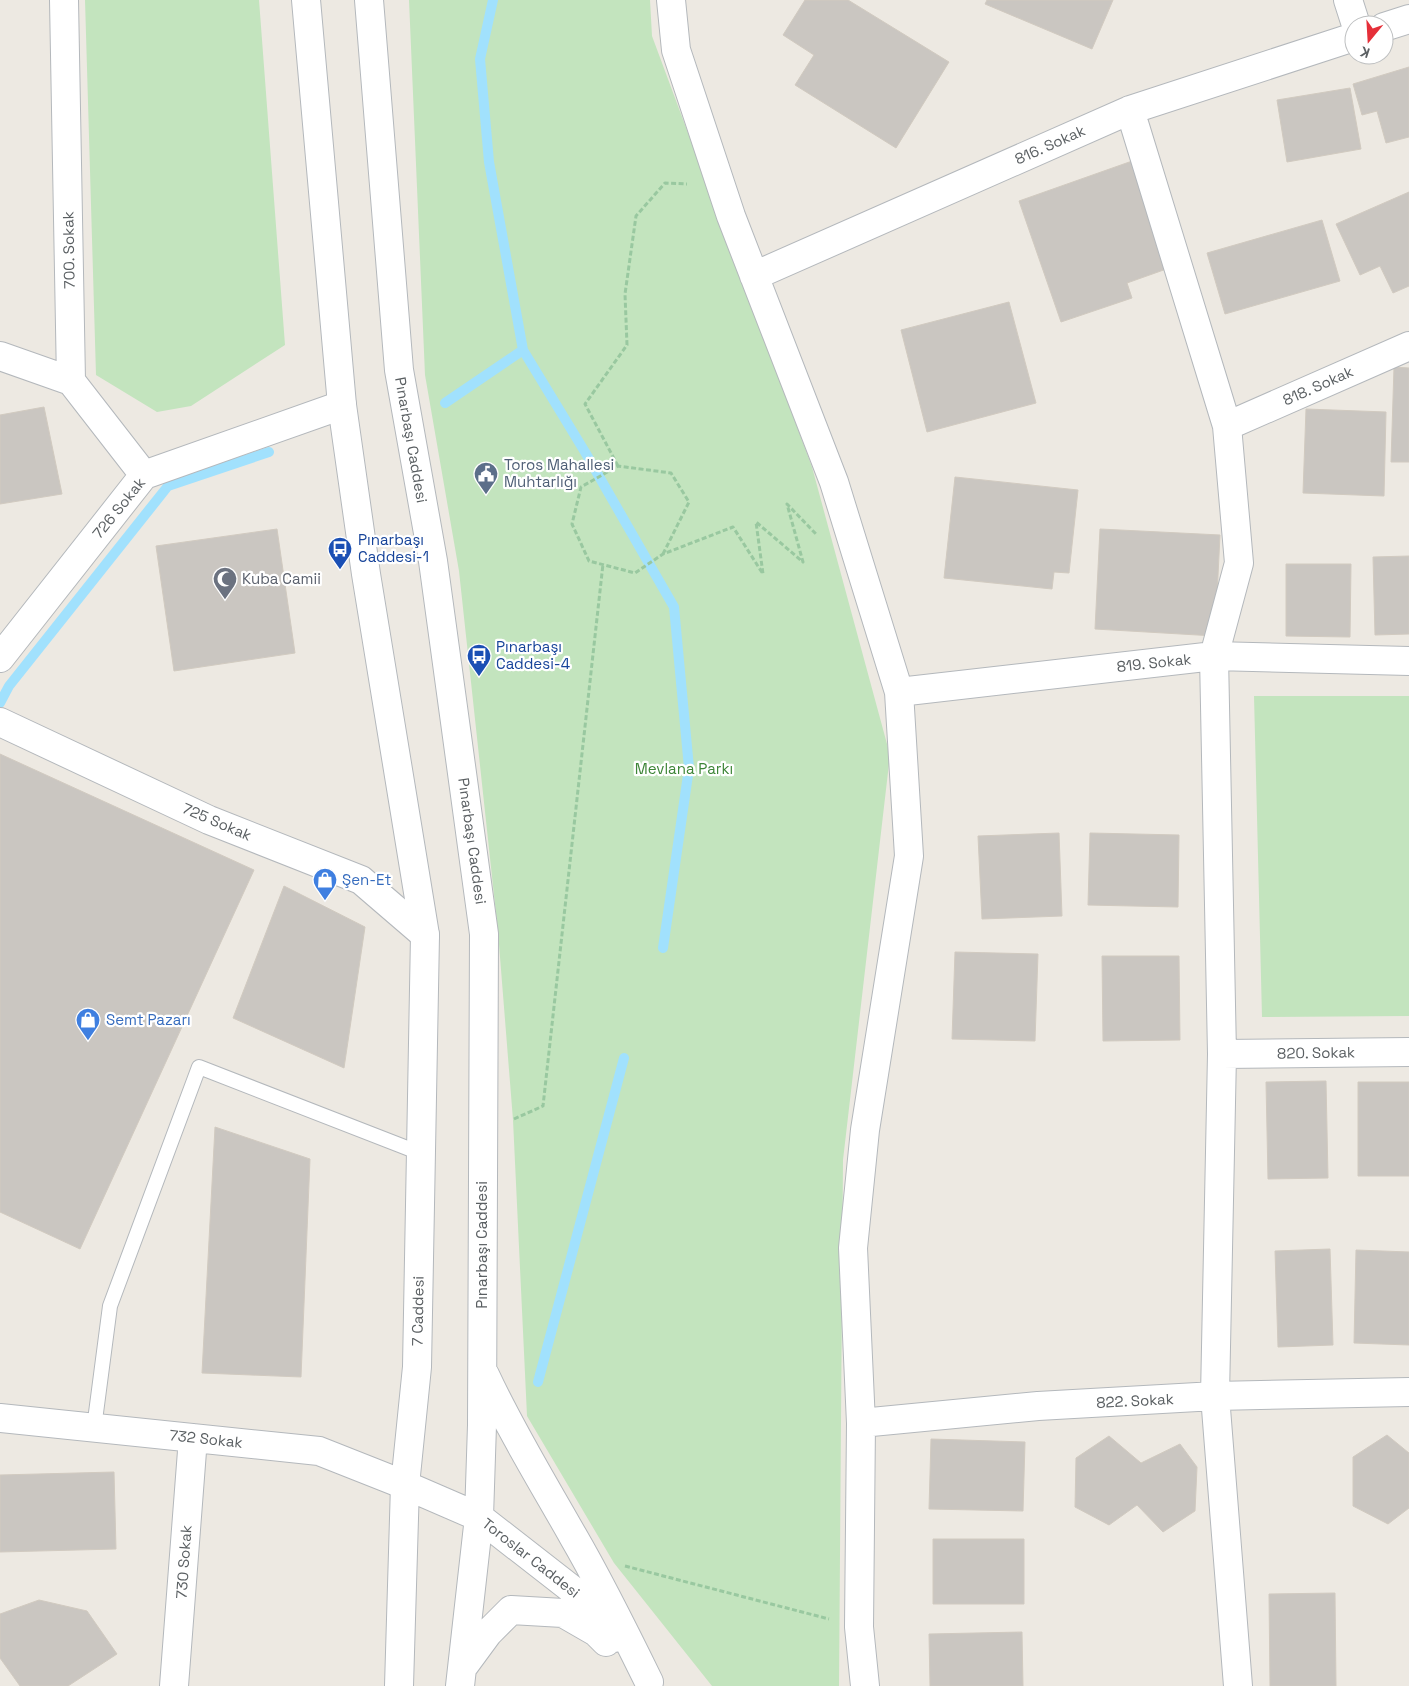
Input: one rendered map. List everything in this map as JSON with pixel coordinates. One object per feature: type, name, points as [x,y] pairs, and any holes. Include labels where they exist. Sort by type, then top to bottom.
[{"type":"street","name":"700. Sokak","points":[[64,0],[71,381]]},
{"type":"street","points":[[306,0],[342,405],[366,574],[425,935]]},
{"type":"street","name":"Pınarbaşı Caddesi","points":[[369,0],[398,370],[433,561],[484,934],[482,1368],[479,1517],[461,1678]]},
{"type":"street","points":[[671,0],[676,50],[720,185],[834,482],[899,692],[909,856],[865,1130],[853,1248],[861,1423],[859,1627],[866,1686]]},
{"type":"street","points":[[1348,0],[1353,15]]},
{"type":"street","points":[[1394,24],[1409,19]]},
{"type":"street","name":"816. Sokak","points":[[754,276],[1130,110],[1344,40]]},
{"type":"street","points":[[1130,110],[1227,426],[1239,563],[1214,656],[1222,1054],[1215,1396],[1238,1686]]},
{"type":"street","name":"818. Sokak","points":[[1227,426],[1409,346]]},
{"type":"street","points":[[0,356],[71,381],[144,475]]},
{"type":"street","name":"726 Sokak","points":[[0,658],[144,475],[342,405]]},
{"type":"street","name":"819. Sokak","points":[[899,692],[1214,656],[1409,661]]},
{"type":"street","name":"725 Sokak","points":[[0,722],[209,820],[361,880],[425,935]]},
{"type":"street","name":"7 Caddesi","points":[[399,1686],[405,1485],[417,1367],[425,935]]},
{"type":"street","name":"820. Sokak","points":[[1222,1054],[1409,1052]]},
{"type":"street","points":[[482,1368],[501,1409],[616,1613],[651,1684]]},
{"type":"street","name":"822. Sokak","points":[[861,1423],[1038,1406],[1215,1396],[1409,1392]]},
{"type":"street","name":"732 Sokak","points":[[0,1418],[319,1451],[405,1485]]},
{"type":"street","name":"730 Sokak","points":[[174,1686],[193,1438]]},
{"type":"street","name":"Toroslar Caddesi","points":[[405,1485],[479,1517],[583,1598],[651,1684]]},
{"type":"street","points":[[461,1678],[488,1633],[511,1610],[519,1610],[563,1613],[596,1632],[651,1684]]},
{"type":"lane","points":[[94,1428],[110,1306],[199,1067],[420,1154]]},
{"type":"path","points":[[618,466],[585,404],[627,345],[626,294],[636,216],[665,183],[720,185]]},
{"type":"path","points":[[663,554],[690,502],[671,473],[618,466],[581,487],[572,524],[589,561],[635,573],[663,554],[733,527],[762,574],[756,522],[803,562],[787,504],[837,556],[854,547]]},
{"type":"path","points":[[513,1120],[543,1106],[603,564]]},
{"type":"path","points":[[624,1566],[859,1627]]},
{"type":"green space","points":[[85,0],[259,0],[285,345],[191,406],[157,412],[96,375]]},
{"type":"green space","name":"Mevlana Parkı","points":[[409,0],[650,0],[652,36],[812,467],[890,755],[843,1160],[839,1686],[712,1686],[614,1563],[527,1416],[513,1120],[498,932],[459,571],[425,375]]},
{"type":"green space","points":[[1254,696],[1409,696],[1409,1016],[1262,1017]]},
{"type":"building","points":[[805,0],[848,0],[949,62],[896,148],[795,85],[814,55],[783,35]]},
{"type":"building","points":[[987,0],[1113,0],[1092,49],[985,4]]},
{"type":"building","points":[[1409,67],[1409,137],[1386,143],[1377,111],[1362,115],[1353,84]]},
{"type":"building","points":[[1350,88],[1361,149],[1287,162],[1277,100]]},
{"type":"building","points":[[1135,160],[1172,267],[1127,283],[1132,298],[1061,322],[1019,201]]},
{"type":"building","points":[[1409,192],[1409,286],[1393,293],[1380,266],[1360,275],[1336,224]]},
{"type":"building","points":[[1322,220],[1340,281],[1225,314],[1207,253]]},
{"type":"building","points":[[1009,302],[1036,403],[927,432],[901,330]]},
{"type":"building","points":[[1394,367],[1409,368],[1409,462],[1391,462]]},
{"type":"building","points":[[44,407],[62,494],[0,504],[0,415]]},
{"type":"building","points":[[1306,409],[1386,412],[1384,496],[1303,493]]},
{"type":"building","points":[[955,477],[1078,490],[1069,573],[1054,572],[1052,589],[944,578]]},
{"type":"building","name":"Kuba Camii","points":[[277,529],[295,653],[174,671],[156,546]]},
{"type":"building","points":[[1100,529],[1220,535],[1215,636],[1095,629]]},
{"type":"building","points":[[1409,556],[1409,634],[1375,635],[1373,557]]},
{"type":"building","points":[[1286,564],[1351,564],[1350,637],[1286,636]]},
{"type":"building","name":"Semt Pazarı","points":[[0,754],[254,870],[80,1249],[0,1212]]},
{"type":"building","points":[[1059,833],[1062,916],[982,919],[978,836]]},
{"type":"building","points":[[1090,833],[1179,835],[1178,907],[1088,905]]},
{"type":"building","points":[[284,886],[365,927],[344,1068],[233,1018]]},
{"type":"building","points":[[955,952],[1038,954],[1035,1041],[952,1039]]},
{"type":"building","points":[[1102,956],[1179,956],[1180,1040],[1103,1041]]},
{"type":"building","points":[[1326,1081],[1328,1178],[1268,1179],[1266,1082]]},
{"type":"building","points":[[1358,1082],[1409,1082],[1409,1176],[1358,1176]]},
{"type":"building","points":[[215,1127],[310,1159],[301,1377],[202,1373]]},
{"type":"building","points":[[1330,1249],[1333,1345],[1278,1347],[1275,1251]]},
{"type":"building","points":[[1356,1250],[1409,1252],[1409,1345],[1354,1343]]},
{"type":"building","points":[[1387,1435],[1409,1453],[1409,1508],[1388,1524],[1353,1506],[1353,1457]]},
{"type":"building","points":[[1109,1436],[1141,1463],[1180,1444],[1197,1467],[1195,1511],[1163,1532],[1137,1505],[1109,1525],[1075,1507],[1076,1458]]},
{"type":"building","points":[[931,1439],[1025,1442],[1023,1511],[929,1509]]},
{"type":"building","points":[[114,1472],[116,1549],[0,1552],[0,1475]]},
{"type":"building","points":[[933,1539],[1024,1539],[1024,1604],[933,1604]]},
{"type":"building","points":[[1335,1593],[1336,1686],[1270,1686],[1269,1594]]},
{"type":"building","points":[[39,1600],[87,1611],[117,1654],[68,1686],[20,1686],[0,1658],[0,1614]]},
{"type":"building","points":[[1022,1632],[1023,1686],[930,1686],[929,1634]]},
{"type":"waterway","points":[[493,0],[480,59],[489,162],[523,350],[585,452],[674,607],[689,768],[663,948]]},
{"type":"waterway","points":[[445,403],[523,350]]},
{"type":"waterway","points":[[0,703],[9,686],[168,486],[269,452]]},
{"type":"waterway","points":[[538,1382],[624,1058]]},
{"type":"place","name":"Toros Mahallesi Muhtarlığı","points":[[486,495]]},
{"type":"place","name":"Pınarbaşı Caddesi-1","points":[[340,570]]},
{"type":"place","name":"Kuba Camii","points":[[225,600]]},
{"type":"place","name":"Pınarbaşı Caddesi-4","points":[[479,677]]},
{"type":"place","name":"Şen-Et","points":[[325,901]]},
{"type":"place","name":"Semt Pazarı","points":[[88,1041]]}]
